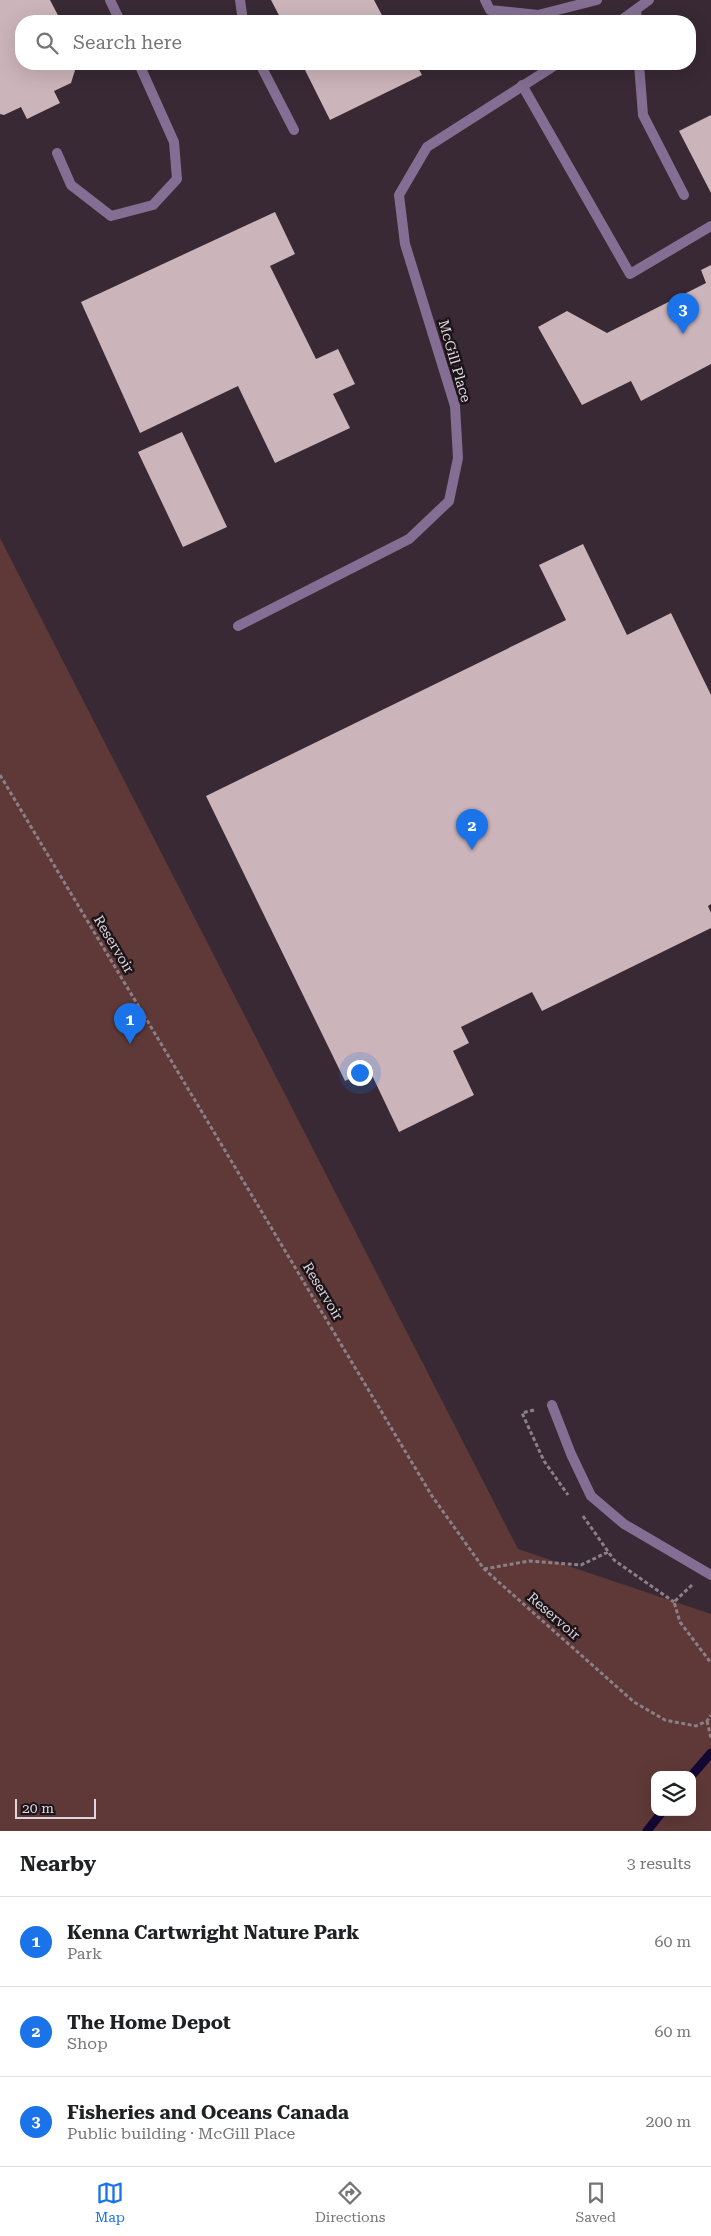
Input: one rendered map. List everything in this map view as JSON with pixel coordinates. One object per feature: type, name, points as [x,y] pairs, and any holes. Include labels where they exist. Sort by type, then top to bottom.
[{"type":"street","points":[[110,0],[117,15]]},
{"type":"street","points":[[240,0],[242,15]]},
{"type":"street","points":[[485,0],[490,10],[530,15]]},
{"type":"street","points":[[542,15],[597,0]]},
{"type":"street","points":[[629,15],[649,0]]},
{"type":"street","points":[[636,10],[636,15]]},
{"type":"street","points":[[57,154],[71,185],[110,216],[153,205],[176,179],[174,142],[142,70]]},
{"type":"street","points":[[263,70],[294,130]]},
{"type":"street","name":"McGill Place","points":[[238,626],[409,539],[448,501],[458,458],[455,406],[405,244],[399,195],[427,146],[547,70]]},
{"type":"street","points":[[639,70],[642,115],[684,196]]},
{"type":"street","points":[[522,85],[630,274],[711,226]]},
{"type":"street","points":[[552,1405],[571,1454],[591,1496],[624,1524],[708,1574]]},
{"type":"path","name":"Reservoir","points":[[0,775],[432,1496],[484,1569],[634,1702],[665,1720],[696,1726],[707,1721]]},
{"type":"path","points":[[484,1569],[529,1561],[581,1565],[608,1552]]},
{"type":"path","points":[[708,1574],[674,1602],[680,1622],[711,1663]]},
{"type":"path","points":[[711,1715],[707,1721],[711,1738]]},
{"type":"shaded area","points":[[0,538],[518,1549],[711,1614],[711,1831],[0,1831]]},
{"type":"building","points":[[0,0],[50,0],[58,15],[15,15],[15,70],[75,70],[71,83],[54,91],[60,103],[27,119],[21,107],[4,115],[0,114]]},
{"type":"building","points":[[271,0],[374,0],[382,15],[279,15]]},
{"type":"building","points":[[305,70],[419,70],[422,75],[330,120]]},
{"type":"building","points":[[711,115],[711,193],[679,131]]},
{"type":"building","points":[[275,212],[295,254],[270,266],[316,359],[338,349],[355,384],[333,394],[350,428],[275,463],[238,386],[140,433],[81,302]]},
{"type":"building","points":[[711,265],[711,364],[641,401],[631,381],[582,405],[538,327],[567,311],[607,333],[706,283],[701,270]]},
{"type":"building","points":[[182,432],[227,527],[183,547],[138,452]]},
{"type":"building","points":[[583,544],[627,635],[671,613],[711,695],[711,904],[708,906],[711,913],[711,928],[542,1011],[532,992],[461,1027],[469,1043],[453,1051],[474,1095],[399,1132],[369,1069],[345,1081],[206,796],[566,620],[539,565]]},
{"type":"waterway","points":[[695,1771],[711,1753]]},
{"type":"waterway","points":[[647,1831],[659,1816]]},
{"type":"place","name":"Fisheries and Oceans Canada","points":[[683,334]]},
{"type":"place","name":"The Home Depot","points":[[472,850]]},
{"type":"place","name":"Kenna Cartwright Nature Park","points":[[130,1044]]}]
